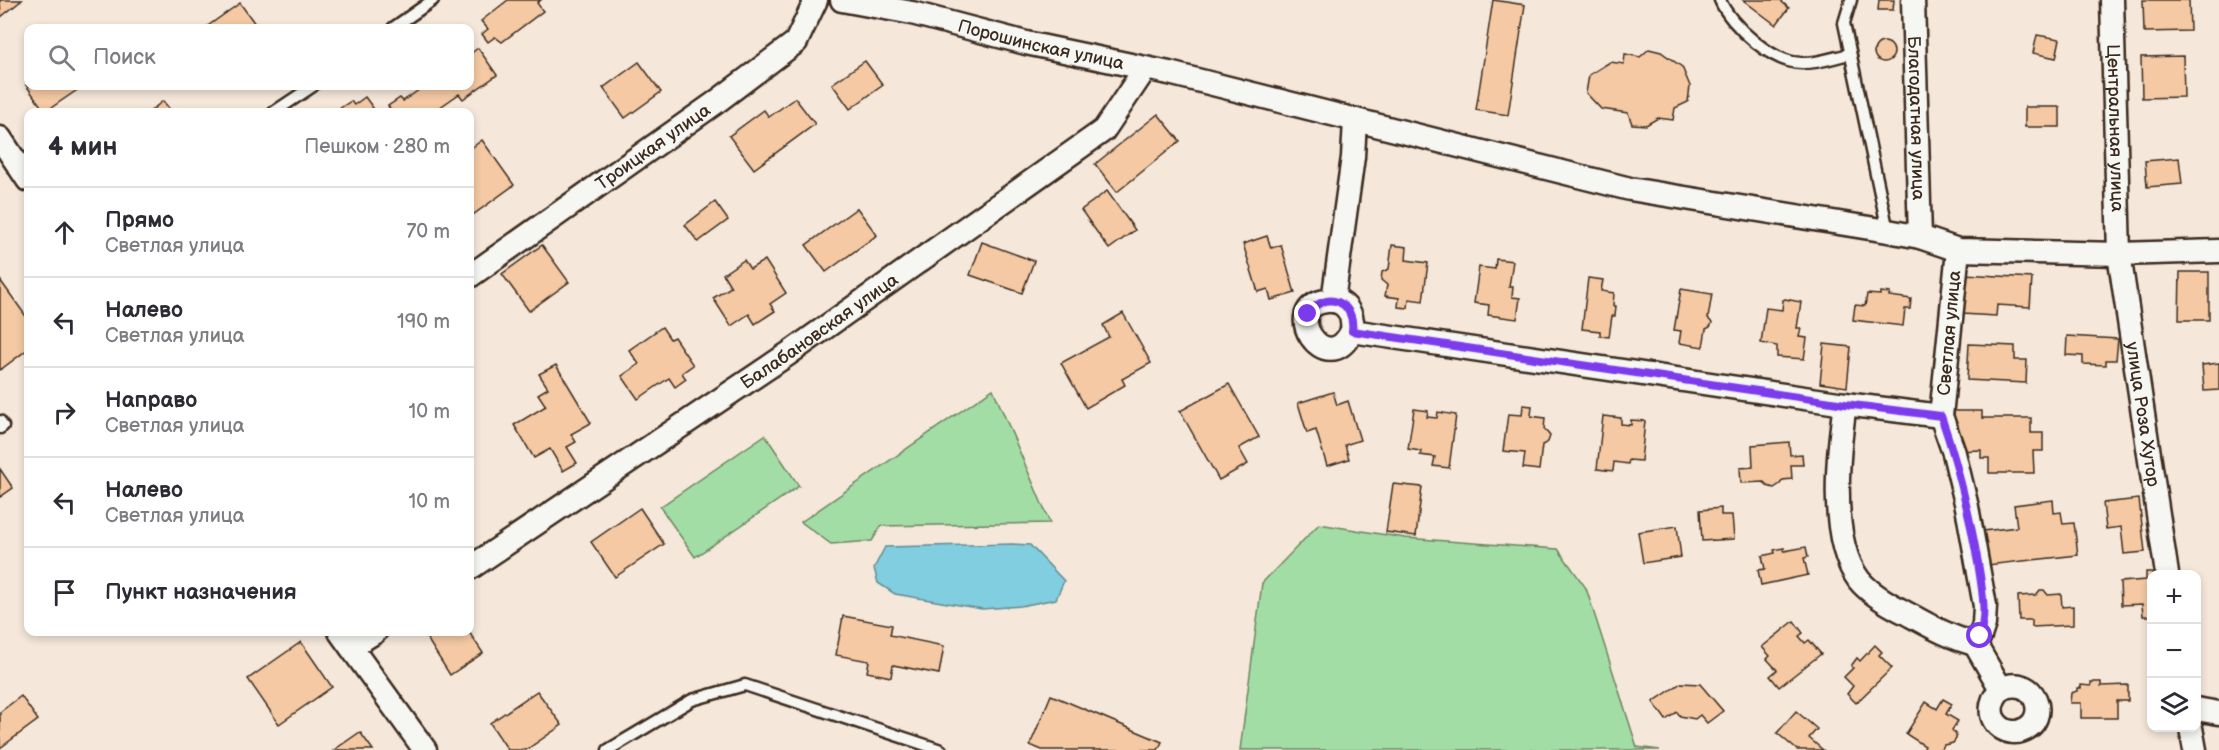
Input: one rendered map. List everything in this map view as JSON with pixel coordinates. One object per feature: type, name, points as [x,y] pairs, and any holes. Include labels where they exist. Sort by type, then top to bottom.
[{"type":"street","name":"Троицкая улица","points":[[474,273],[715,103],[796,42],[816,0]]},
{"type":"street","name":"Порошинская улица","points":[[842,0],[912,13],[1026,43],[1169,73],[1630,189],[1888,231],[1920,237],[1958,250],[2119,254],[2219,251]]},
{"type":"street","name":"Благодатная улица","points":[[1913,0],[1920,237]]},
{"type":"street","name":"Центральная улица","points":[[2112,0],[2119,254]]},
{"type":"street","name":"Балабановская улица","points":[[474,565],[788,354],[1104,130],[1145,69]]},
{"type":"street","points":[[1333,301],[1353,158],[1355,120]]},
{"type":"street","points":[[0,138],[24,174]]},
{"type":"street","name":"Светлая улица","points":[[1958,250],[1941,416],[1954,453],[1964,496],[1984,606],[1983,624],[1975,644]]},
{"type":"street","name":"улица Роза Хутор","points":[[2119,254],[2166,570]]},
{"type":"street","points":[[1333,301],[1342,304],[1348,310],[1353,322],[1352,331],[1348,339],[1336,347],[1320,346],[1309,336],[1306,328],[1308,314],[1317,304],[1333,301]]},
{"type":"street","name":"Светлая улица","points":[[1352,331],[1845,404],[1941,416]]},
{"type":"street","points":[[1845,404],[1838,467],[1839,517],[1843,546],[1850,565],[1860,581],[1901,610],[1953,638],[1975,644],[2001,689]]},
{"type":"street","points":[[346,639],[425,750]]},
{"type":"street","points":[[2201,710],[2219,713]]},
{"type":"street","points":[[2192,732],[2195,750]]},
{"type":"lane","points":[[399,24],[434,0]]},
{"type":"lane","points":[[1720,0],[1735,24],[1756,42],[1779,57],[1802,64],[1850,54]]},
{"type":"lane","points":[[1851,0],[1844,23],[1888,231]]},
{"type":"lane","points":[[280,108],[307,90]]},
{"type":"lane","points":[[0,421],[3,426],[0,428]]},
{"type":"lane","points":[[608,750],[692,700],[746,685],[941,750]]},
{"type":"green space","points":[[993,389],[1050,523],[881,526],[872,541],[831,544],[801,522]]},
{"type":"green space","points":[[765,435],[799,486],[695,557],[660,507]]},
{"type":"green space","points":[[1319,524],[1405,538],[1558,549],[1586,588],[1637,747],[1660,750],[1240,750],[1262,583]]},
{"type":"water","points":[[1030,545],[1064,581],[1056,599],[1021,606],[982,609],[895,594],[878,583],[874,568],[885,547]]},
{"type":"building","points":[[0,0],[22,0],[1,17]]},
{"type":"building","points":[[508,0],[541,0],[537,3],[543,11],[502,42],[495,37],[488,42],[482,34],[488,29],[481,21]]},
{"type":"building","points":[[1493,0],[1525,5],[1508,115],[1476,110]]},
{"type":"building","points":[[1743,0],[1783,0],[1782,2],[1789,8],[1776,25]]},
{"type":"building","points":[[1879,0],[1894,0],[1893,10],[1878,10]]},
{"type":"building","points":[[2143,0],[2189,0],[2190,31],[2144,32]]},
{"type":"building","points":[[240,3],[255,24],[211,24]]},
{"type":"building","points":[[2037,35],[2060,39],[2056,58],[2033,53]]},
{"type":"building","points":[[1884,42],[1891,45],[1894,52],[1891,59],[1884,62],[1877,59],[1874,52],[1877,45]]},
{"type":"building","points":[[478,48],[497,75],[463,99],[459,94],[439,108],[390,108],[388,106],[400,98],[403,101],[419,90],[474,90],[474,51]]},
{"type":"building","points":[[1649,49],[1661,52],[1682,67],[1690,86],[1688,102],[1675,108],[1673,120],[1658,118],[1646,125],[1632,124],[1628,113],[1601,109],[1586,93],[1589,75],[1610,62],[1624,64],[1625,54],[1640,57]]},
{"type":"building","points":[[2183,56],[2184,97],[2142,98],[2141,57]]},
{"type":"building","points":[[865,61],[883,85],[850,109],[832,84]]},
{"type":"building","points":[[639,62],[661,92],[625,118],[603,88]]},
{"type":"building","points":[[30,90],[77,90],[51,108],[42,108]]},
{"type":"building","points":[[365,97],[373,108],[340,108],[351,101],[354,105]]},
{"type":"building","points":[[795,98],[815,124],[754,169],[729,136],[764,110],[769,117]]},
{"type":"building","points":[[163,101],[169,108],[154,108]]},
{"type":"building","points":[[2025,107],[2060,107],[2060,127],[2025,127]]},
{"type":"building","points":[[1158,114],[1180,141],[1117,192],[1095,164]]},
{"type":"building","points":[[482,140],[514,185],[474,214],[474,146]]},
{"type":"building","points":[[2179,158],[2182,184],[2147,187],[2145,161]]},
{"type":"building","points":[[1107,191],[1135,230],[1109,249],[1081,210]]},
{"type":"building","points":[[715,202],[728,220],[698,242],[685,225]]},
{"type":"building","points":[[857,208],[877,235],[826,272],[806,245]]},
{"type":"building","points":[[1267,236],[1271,248],[1281,245],[1295,293],[1271,300],[1268,289],[1258,292],[1243,244]]},
{"type":"building","points":[[982,242],[1034,261],[1022,293],[970,275]]},
{"type":"building","points":[[542,245],[569,282],[529,311],[502,274]]},
{"type":"building","points":[[1392,245],[1407,247],[1406,260],[1428,263],[1423,301],[1409,299],[1408,308],[1398,307],[1399,298],[1385,296],[1387,285],[1381,280],[1382,272],[1389,269]]},
{"type":"building","points":[[1496,259],[1513,261],[1509,287],[1513,287],[1512,297],[1520,298],[1517,319],[1488,315],[1489,305],[1474,303],[1479,267],[1495,269]]},
{"type":"building","points":[[744,260],[750,269],[765,260],[786,293],[770,304],[775,311],[755,324],[749,314],[731,326],[713,298],[731,287],[723,274]]},
{"type":"building","points":[[2180,272],[2209,272],[2209,320],[2179,320]]},
{"type":"building","points":[[1964,274],[2032,278],[2030,307],[1997,305],[1996,316],[1962,314]]},
{"type":"building","points":[[1588,278],[1603,280],[1601,291],[1614,293],[1615,316],[1612,316],[1609,337],[1600,336],[1600,331],[1582,329]]},
{"type":"building","points":[[0,280],[24,313],[24,352],[0,370]]},
{"type":"building","points":[[1681,289],[1712,294],[1708,318],[1712,323],[1706,329],[1703,347],[1679,343],[1681,331],[1674,330]]},
{"type":"building","points":[[1880,292],[1890,293],[1889,296],[1911,299],[1910,309],[1905,309],[1903,326],[1853,320],[1855,305],[1865,306],[1867,294],[1880,295]]},
{"type":"building","points":[[1785,299],[1801,302],[1797,328],[1801,328],[1799,337],[1807,338],[1804,359],[1777,357],[1777,346],[1761,343],[1766,308],[1782,310]]},
{"type":"building","points":[[1123,313],[1151,363],[1122,379],[1125,385],[1086,408],[1061,363],[1109,337],[1103,325]]},
{"type":"building","points":[[662,327],[670,339],[674,337],[693,365],[682,373],[686,379],[675,387],[669,378],[638,399],[622,376],[639,364],[629,350]]},
{"type":"building","points":[[2067,336],[2118,339],[2116,360],[2106,360],[2106,365],[2083,364],[2083,356],[2066,355]]},
{"type":"building","points":[[1824,344],[1851,347],[1847,387],[1820,383]]},
{"type":"building","points":[[1969,344],[2015,346],[2015,360],[2027,360],[2026,383],[1967,380]]},
{"type":"building","points":[[2219,363],[2219,390],[2204,391],[2202,365]]},
{"type":"building","points":[[556,365],[591,423],[571,434],[576,442],[567,447],[577,463],[563,471],[550,449],[534,458],[514,425],[546,406],[538,394],[548,388],[539,374]]},
{"type":"building","points":[[1229,384],[1259,437],[1239,448],[1248,464],[1219,480],[1180,411]]},
{"type":"building","points":[[1333,392],[1337,405],[1348,401],[1360,440],[1345,445],[1349,459],[1327,466],[1316,430],[1307,433],[1298,403]]},
{"type":"building","points":[[1523,405],[1532,406],[1531,416],[1545,418],[1544,429],[1550,436],[1548,442],[1542,445],[1539,470],[1523,468],[1525,453],[1503,451],[1508,414],[1522,415]]},
{"type":"building","points":[[1414,409],[1428,411],[1427,417],[1437,418],[1438,412],[1456,415],[1449,468],[1433,466],[1435,457],[1420,455],[1421,451],[1408,449]]},
{"type":"building","points":[[1954,411],[1982,411],[1982,418],[2031,418],[2031,433],[2043,433],[2043,451],[2033,451],[2034,473],[1989,473],[1989,458],[1981,458],[1981,450],[1954,451]]},
{"type":"building","points":[[1603,416],[1621,418],[1621,424],[1631,425],[1631,420],[1645,421],[1641,461],[1629,460],[1628,464],[1614,462],[1613,471],[1597,469]]},
{"type":"building","points":[[1789,442],[1790,455],[1802,454],[1803,465],[1791,465],[1792,479],[1783,480],[1774,488],[1767,486],[1764,482],[1741,483],[1740,468],[1753,467],[1752,445]]},
{"type":"building","points":[[0,469],[13,488],[0,497]]},
{"type":"building","points":[[1393,484],[1422,487],[1416,536],[1386,532]]},
{"type":"building","points":[[2139,499],[2145,552],[2124,554],[2121,527],[2106,529],[2103,503]]},
{"type":"building","points":[[2053,500],[2054,513],[2061,512],[2063,524],[2074,523],[2078,555],[1978,566],[1975,532],[2017,527],[2014,505]]},
{"type":"building","points":[[640,508],[664,544],[615,577],[591,542]]},
{"type":"building","points":[[1721,508],[1721,515],[1732,515],[1734,539],[1702,541],[1700,510]]},
{"type":"building","points":[[1677,526],[1681,557],[1643,563],[1638,532]]},
{"type":"building","points":[[1806,547],[1808,557],[1804,558],[1808,575],[1761,585],[1758,570],[1765,569],[1762,556],[1775,553],[1774,550],[1784,548],[1784,551]]},
{"type":"building","points":[[2147,572],[2147,616],[2143,616],[2142,604],[2121,605],[2120,582],[2146,580]]},
{"type":"building","points":[[2040,590],[2044,590],[2048,595],[2061,594],[2062,607],[2073,606],[2073,625],[2032,627],[2032,620],[2019,620],[2018,596],[2036,595]]},
{"type":"building","points":[[843,616],[892,625],[890,635],[944,646],[939,674],[893,665],[891,677],[867,672],[869,661],[836,655]]},
{"type":"building","points":[[1794,621],[1803,633],[1799,636],[1805,643],[1809,640],[1821,654],[1779,687],[1770,676],[1777,670],[1767,659],[1770,656],[1762,647]]},
{"type":"building","points":[[472,636],[483,653],[450,675],[426,637]]},
{"type":"building","points":[[301,642],[332,687],[279,724],[248,679]]},
{"type":"building","points":[[1875,645],[1882,652],[1879,655],[1892,668],[1856,703],[1847,694],[1853,686],[1844,677],[1853,668],[1851,666],[1857,658],[1860,661]]},
{"type":"building","points":[[2091,682],[2101,682],[2101,686],[2128,685],[2128,701],[2117,701],[2117,718],[2081,718],[2081,703],[2070,703],[2071,693],[2081,688],[2081,685],[2091,686]]},
{"type":"building","points":[[1681,683],[1700,684],[1723,711],[1707,723],[1700,715],[1695,719],[1680,716],[1677,712],[1666,720],[1653,702]]},
{"type":"building","points":[[537,691],[562,725],[526,750],[508,750],[490,723]]},
{"type":"building","points":[[1051,695],[1162,742],[1158,750],[1042,750],[1030,745]]},
{"type":"building","points":[[21,696],[38,720],[0,748],[0,712]]},
{"type":"building","points":[[1943,699],[1952,704],[1946,714],[1958,721],[1952,730],[1956,739],[1953,743],[1944,745],[1941,750],[1923,750],[1925,746],[1906,734],[1926,702],[1937,709]]},
{"type":"building","points":[[1796,711],[1817,729],[1809,738],[1823,750],[1797,750],[1777,733]]},
{"type":"building","points":[[360,732],[373,750],[334,750]]},
{"type":"route","points":[[1308,314],[1317,304],[1323,301],[1333,301],[1342,304],[1348,310],[1353,322],[1352,331],[1845,404],[1941,416],[1954,453],[1974,544],[1984,606],[1980,636]]}]
